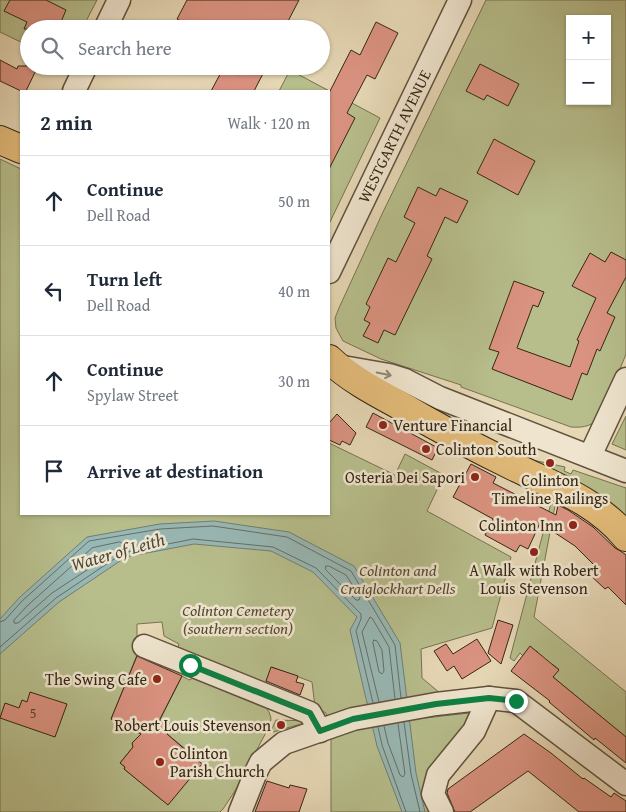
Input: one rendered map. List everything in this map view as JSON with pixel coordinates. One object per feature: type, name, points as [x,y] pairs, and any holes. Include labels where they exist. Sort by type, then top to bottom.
[{"type":"main road","points":[[0,140],[20,149]]},
{"type":"main road","points":[[332,363],[464,442],[580,498],[614,523],[626,537]]},
{"type":"street","points":[[110,20],[120,0]]},
{"type":"street","name":"WESTGARTH AVENUE","points":[[330,270],[460,0]]},
{"type":"street","points":[[74,90],[82,75]]},
{"type":"street","points":[[332,363],[405,380],[440,398],[626,471]]},
{"type":"street","points":[[590,456],[626,379]]},
{"type":"street","points":[[416,415],[428,401],[440,398]]},
{"type":"street","points":[[144,646],[310,713],[320,731]]},
{"type":"street","points":[[442,812],[433,794],[438,775],[474,731],[489,698]]},
{"type":"street","points":[[240,812],[262,762],[284,743],[353,719],[436,704],[489,698],[516,701],[626,784]]},
{"type":"green space","points":[[0,0],[97,0],[87,20],[20,20],[20,42],[0,32]]},
{"type":"green space","points":[[486,0],[626,0],[626,354],[602,414],[596,421],[580,427],[571,427],[461,387],[461,385],[381,359],[343,341],[336,328],[335,318],[383,212]]},
{"type":"green space","points":[[287,75],[299,75],[328,90],[280,90]]},
{"type":"green space","points":[[330,91],[380,118],[330,222]]},
{"type":"green space","points":[[0,159],[20,169],[20,515],[330,515],[330,443],[395,475],[405,454],[444,475],[427,511],[511,557],[492,628],[421,649],[422,678],[440,693],[420,698],[425,718],[469,713],[434,812],[331,812],[331,737],[326,713],[315,707],[312,682],[272,667],[264,688],[176,655],[179,644],[164,636],[162,622],[137,624],[137,655],[111,719],[125,726],[127,721],[146,732],[142,737],[138,737],[133,743],[133,747],[120,763],[125,767],[124,769],[162,800],[191,777],[202,764],[199,762],[202,757],[197,752],[193,755],[167,734],[170,730],[160,720],[182,676],[189,680],[200,675],[260,699],[269,712],[271,718],[270,725],[235,791],[223,809],[220,812],[0,812]]},
{"type":"green space","points":[[626,416],[626,450],[612,444]]},
{"type":"green space","points":[[528,459],[565,467],[564,471],[571,474],[573,470],[626,488],[626,522]]},
{"type":"green space","points":[[551,503],[555,506],[534,617],[626,692],[626,737],[553,677],[559,669],[552,664],[547,670],[533,659],[538,652],[530,647],[523,656],[520,653],[514,661],[510,658]]},
{"type":"green space","points":[[276,720],[311,721],[270,733]]},
{"type":"water","name":"Water of Leith","points":[[214,521],[289,532],[354,566],[400,643],[416,773],[425,812],[402,812],[377,746],[350,630],[357,617],[313,572],[271,551],[194,544],[126,557],[59,602],[0,654],[0,619],[19,598],[87,537],[160,524]]},
{"type":"building","points":[[10,0],[46,0],[66,10],[62,20],[23,20],[4,11]]},
{"type":"building","points":[[187,0],[299,0],[289,20],[177,19]]},
{"type":"building","points":[[376,22],[398,33],[375,79],[367,75],[347,113],[355,118],[330,167],[330,91],[351,50],[360,55]]},
{"type":"building","points":[[0,60],[17,69],[20,66],[20,75],[34,75],[26,90],[20,91],[0,81]]},
{"type":"building","points":[[480,64],[519,84],[508,106],[487,95],[484,100],[466,91]]},
{"type":"building","points":[[220,75],[262,75],[255,90],[212,90]]},
{"type":"building","points":[[494,139],[535,161],[518,195],[477,173]]},
{"type":"building","points":[[418,187],[436,196],[440,188],[468,201],[457,223],[445,217],[427,256],[432,259],[395,335],[384,330],[378,343],[363,336],[370,323],[364,320],[370,307],[366,304],[388,258],[396,262],[415,223],[404,217]]},
{"type":"building","points":[[611,252],[626,260],[626,277],[607,313],[615,317],[600,351],[597,349],[587,375],[582,373],[572,400],[492,369],[499,352],[489,349],[514,281],[544,292],[538,307],[533,305],[517,348],[570,367],[579,341],[577,340],[596,298],[572,286],[590,253],[605,262]]},
{"type":"building","points":[[373,413],[438,448],[432,460],[366,427]]},
{"type":"building","points":[[337,414],[356,433],[350,445],[342,441],[340,445],[330,440],[330,422]]},
{"type":"building","points":[[471,464],[496,477],[493,483],[556,515],[558,505],[568,510],[593,527],[615,548],[626,555],[626,605],[608,587],[605,589],[589,574],[596,567],[575,546],[540,523],[528,549],[520,545],[516,552],[485,535],[493,519],[453,497]]},
{"type":"building","points":[[498,620],[513,625],[501,664],[488,653]]},
{"type":"building","points":[[477,639],[491,661],[462,679],[454,666],[447,671],[434,651],[446,644],[453,654]]},
{"type":"building","points":[[530,646],[559,670],[553,677],[626,737],[626,763],[595,738],[594,740],[550,701],[511,671]]},
{"type":"building","points":[[137,656],[182,676],[159,721],[170,730],[167,734],[202,764],[168,805],[124,769],[125,767],[120,763],[133,747],[132,743],[141,734],[111,719]]},
{"type":"building","points":[[271,667],[298,676],[296,682],[304,684],[300,695],[266,681]]},
{"type":"building","points":[[30,692],[67,704],[55,737],[0,718],[5,703],[19,708],[22,700],[27,702]]},
{"type":"building","points":[[524,734],[583,779],[611,797],[614,793],[626,801],[626,812],[579,812],[528,771],[470,812],[455,812],[447,793],[448,789]]},
{"type":"building","points":[[267,781],[289,788],[290,785],[307,789],[299,812],[255,812]]},
{"type":"place","name":"Venture Financial","points":[[383,425]]},
{"type":"place","name":"Colinton South","points":[[426,449]]},
{"type":"place","name":"Colinton Timeline Railings","points":[[550,463]]},
{"type":"place","name":"Osteria Dei Sapori","points":[[475,477]]},
{"type":"place","name":"Colinton Inn","points":[[573,525]]},
{"type":"place","name":"A Walk with Robert Louis Stevenson","points":[[534,552]]},
{"type":"place","name":"The Swing Cafe","points":[[157,679]]},
{"type":"place","name":"Robert Louis Stevenson","points":[[281,725]]},
{"type":"place","name":"Colinton Parish Church","points":[[160,762]]},
{"type":"route","points":[[190,665],[310,713],[320,731],[353,719],[436,704],[489,698],[516,701]]},
{"type":"park label","name":"Colinton and Craiglockhart Dells","points":[[398,579]]},
{"type":"park label","name":"Colinton Cemetery (southern section)","points":[[238,619]]}]
